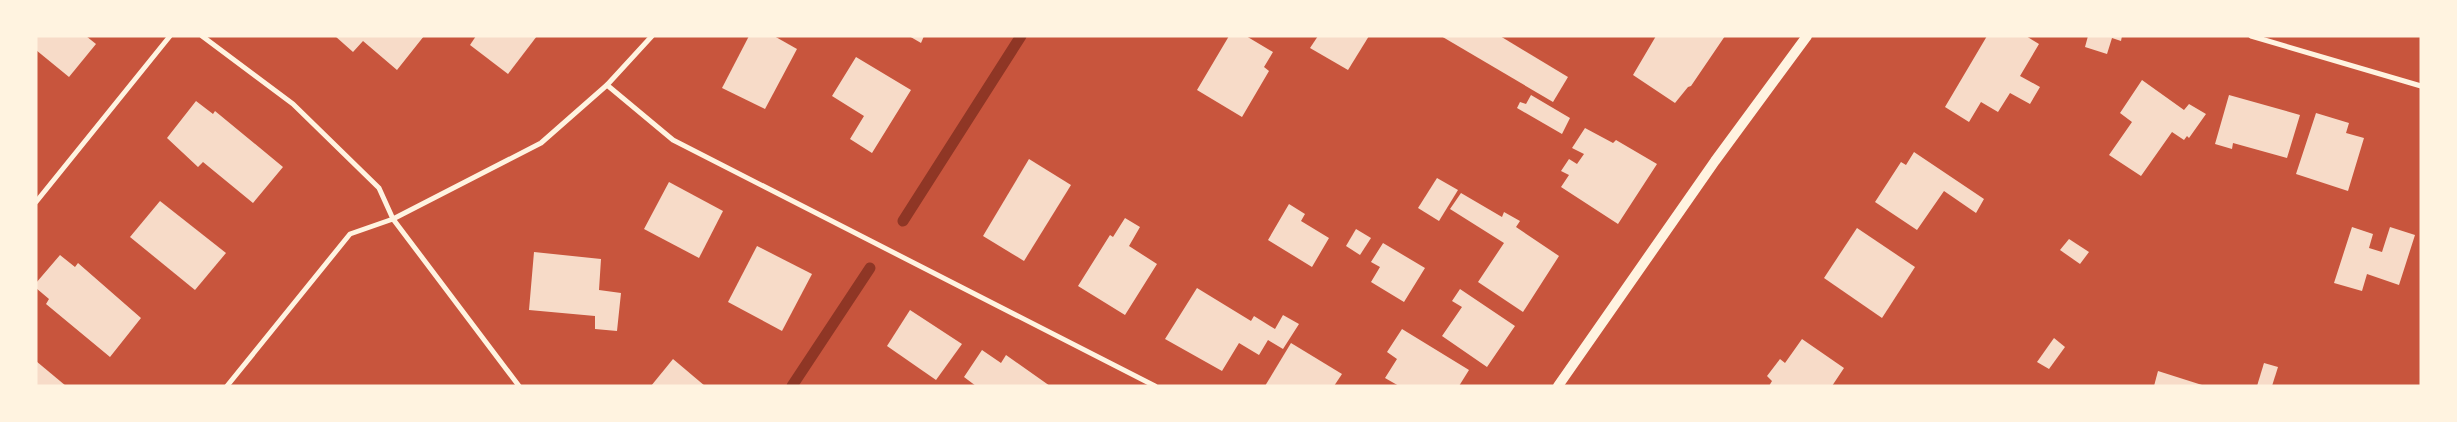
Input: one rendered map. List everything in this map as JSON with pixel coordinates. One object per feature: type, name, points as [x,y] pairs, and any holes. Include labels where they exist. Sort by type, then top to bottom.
[{"type":"main road","points":[[1558,386],[1715,161],[1807,36]]},
{"type":"street","points":[[36,202],[170,36]]},
{"type":"street","points":[[202,36],[293,104],[379,188],[393,219],[519,386]]},
{"type":"street","points":[[228,386],[350,234],[393,219],[541,143],[607,85],[652,36]]},
{"type":"street","points":[[2251,36],[2421,86]]},
{"type":"street","points":[[607,85],[674,140],[1155,386]]},
{"type":"building","points":[[36,36],[86,36],[96,44],[69,77],[36,50]]},
{"type":"building","points":[[335,36],[424,36],[397,70],[363,41],[353,52]]},
{"type":"building","points":[[476,36],[537,36],[508,74],[470,45]]},
{"type":"building","points":[[749,36],[774,36],[797,49],[765,109],[722,88]]},
{"type":"building","points":[[909,36],[924,36],[921,43]]},
{"type":"building","points":[[1229,36],[1246,36],[1273,52],[1264,67],[1269,71],[1242,117],[1197,90]]},
{"type":"building","points":[[1318,36],[1369,36],[1348,70],[1310,48]]},
{"type":"building","points":[[1441,36],[1500,36],[1568,77],[1553,102]]},
{"type":"building","points":[[1656,36],[1725,36],[1691,86],[1675,103],[1633,75]]},
{"type":"building","points":[[1987,36],[2026,36],[2039,44],[2020,76],[2040,87],[2030,104],[2010,93],[1998,112],[1981,102],[1969,122],[1945,107]]},
{"type":"building","points":[[2088,36],[2122,36],[2121,41],[2112,38],[2107,54],[2085,47]]},
{"type":"building","points":[[856,57],[911,90],[872,153],[850,139],[864,116],[832,96]]},
{"type":"building","points":[[2142,80],[2184,110],[2189,104],[2206,114],[2189,138],[2187,136],[2184,140],[2172,132],[2141,176],[2109,155],[2132,122],[2120,113]]},
{"type":"building","points":[[1531,95],[1570,118],[1562,134],[1517,108],[1520,102],[1526,104]]},
{"type":"building","points":[[2229,95],[2300,115],[2287,158],[2233,143],[2232,149],[2215,144]]},
{"type":"building","points":[[196,101],[213,114],[215,111],[283,167],[253,203],[203,162],[198,167],[167,138]]},
{"type":"building","points":[[2316,113],[2349,123],[2346,133],[2364,138],[2348,191],[2296,174]]},
{"type":"building","points":[[1585,128],[1613,143],[1616,140],[1657,164],[1618,224],[1561,187],[1569,175],[1561,171],[1569,159],[1577,164],[1584,154],[1572,148]]},
{"type":"building","points":[[1914,152],[1984,199],[1976,213],[1944,191],[1917,230],[1875,202],[1901,162],[1906,165]]},
{"type":"building","points":[[1029,159],[1071,185],[1024,261],[983,236]]},
{"type":"building","points":[[1437,178],[1458,190],[1439,221],[1418,208]]},
{"type":"building","points":[[669,182],[723,211],[699,258],[644,229]]},
{"type":"building","points":[[1461,193],[1502,217],[1504,212],[1520,221],[1516,227],[1559,256],[1523,312],[1478,282],[1504,243],[1450,209]]},
{"type":"building","points":[[160,201],[226,253],[195,290],[130,237]]},
{"type":"building","points":[[1289,204],[1305,214],[1301,221],[1329,238],[1312,267],[1268,240]]},
{"type":"building","points":[[1125,218],[1140,227],[1129,246],[1157,264],[1125,315],[1078,286],[1110,235],[1113,237]]},
{"type":"building","points":[[2352,227],[2373,234],[2369,248],[2382,252],[2390,227],[2415,235],[2399,285],[2367,274],[2362,291],[2334,283]]},
{"type":"building","points":[[1857,228],[1915,267],[1882,318],[1824,278]]},
{"type":"building","points":[[1356,229],[1371,238],[1360,255],[1346,246]]},
{"type":"building","points":[[2069,239],[2089,252],[2080,264],[2060,250]]},
{"type":"building","points":[[1383,243],[1425,268],[1404,302],[1371,282],[1380,267],[1371,262]]},
{"type":"building","points":[[757,246],[812,274],[782,331],[728,302]]},
{"type":"building","points":[[534,252],[601,259],[599,290],[621,293],[617,331],[595,329],[595,316],[529,310]]},
{"type":"building","points":[[60,255],[75,267],[78,263],[141,318],[110,357],[46,304],[49,299],[36,288],[36,283]]},
{"type":"building","points":[[1197,288],[1251,321],[1254,316],[1275,329],[1283,315],[1299,324],[1283,349],[1268,340],[1259,355],[1239,343],[1222,371],[1165,339]]},
{"type":"building","points":[[1460,289],[1515,326],[1487,367],[1442,336],[1462,307],[1452,301]]},
{"type":"building","points":[[910,310],[962,344],[936,380],[887,346]]},
{"type":"building","points":[[1402,329],[1469,370],[1459,386],[1399,386],[1385,378],[1397,359],[1387,352]]},
{"type":"building","points":[[2054,338],[2065,347],[2049,369],[2037,362]]},
{"type":"building","points":[[1802,339],[1844,368],[1832,386],[1769,386],[1772,381],[1767,376],[1780,359],[1785,363]]},
{"type":"building","points":[[1291,343],[1342,374],[1334,386],[1265,386]]},
{"type":"building","points":[[982,350],[1001,363],[1006,355],[1050,386],[976,386],[964,377]]},
{"type":"building","points":[[673,359],[705,386],[651,386]]},
{"type":"building","points":[[36,361],[66,386],[36,386]]},
{"type":"building","points":[[2264,363],[2278,367],[2272,386],[2257,386]]},
{"type":"building","points":[[2158,371],[2202,385],[2202,386],[2154,386]]},
{"type":"waterway","points":[[903,221],[1021,36]]},
{"type":"waterway","points":[[792,386],[870,268]]}]
